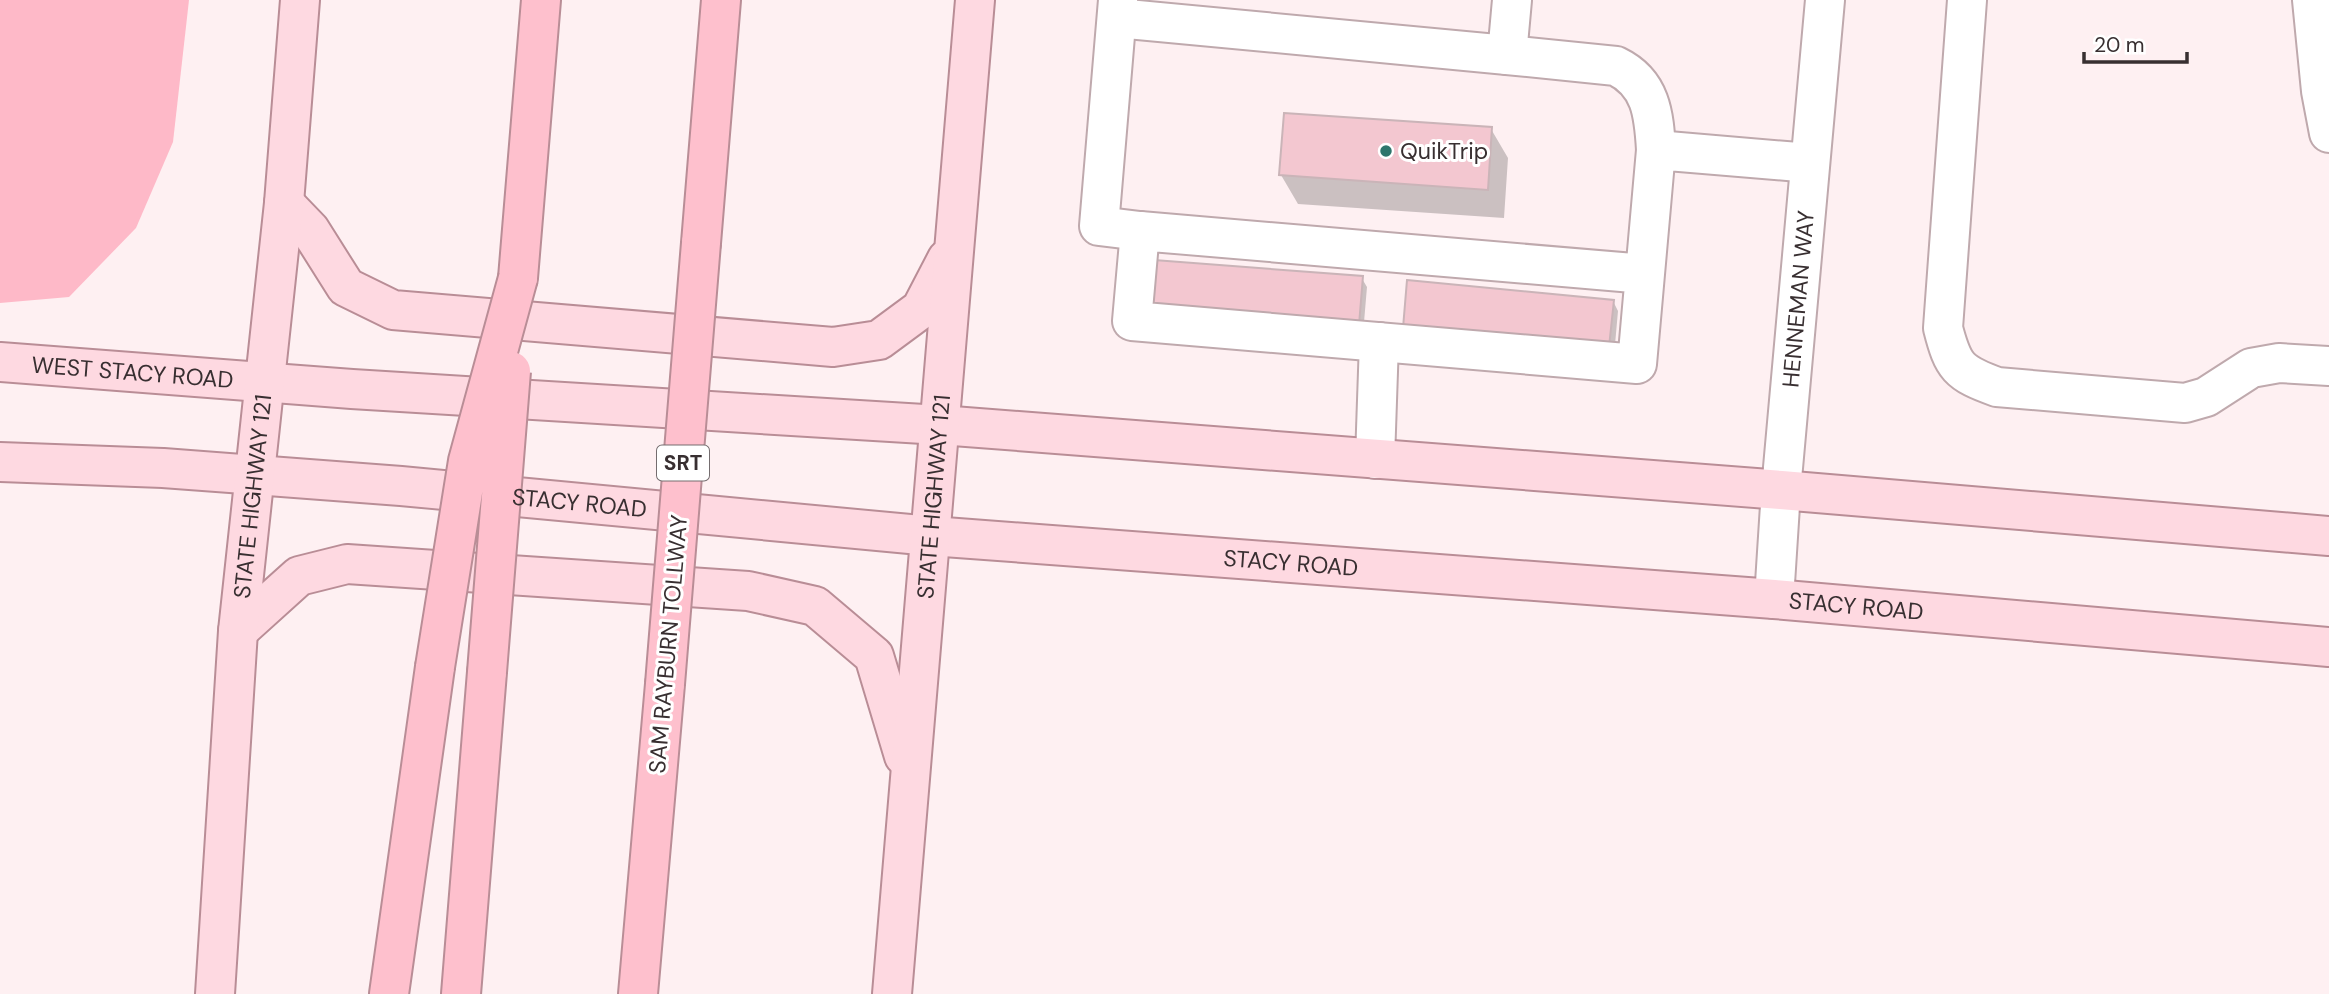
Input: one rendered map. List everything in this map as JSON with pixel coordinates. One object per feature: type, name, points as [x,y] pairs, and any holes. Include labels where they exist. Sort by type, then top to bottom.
[{"type":"highway","points":[[461,994],[541,0]]},
{"type":"highway","name":"SAM RAYBURN TOLLWAY","points":[[638,994],[721,0]]},
{"type":"highway","points":[[389,994],[435,667],[468,461],[518,278]]},
{"type":"main road","name":"STATE HIGHWAY 121","points":[[215,994],[238,631],[284,203],[300,0]]},
{"type":"main road","name":"STATE HIGHWAY 121","points":[[892,994],[975,0]]},
{"type":"main road","points":[[284,203],[310,230],[346,287],[393,310],[833,347],[879,340],[921,309],[956,243]]},
{"type":"main road","name":"WEST STACY ROAD","points":[[0,362],[264,381]]},
{"type":"main road","points":[[264,381],[352,389],[940,425],[1781,490],[2329,536]]},
{"type":"main road","points":[[0,462],[163,468],[254,476]]},
{"type":"main road","name":"STACY ROAD","points":[[254,476],[401,486],[931,536],[1774,599],[2329,646]]},
{"type":"main road","points":[[238,631],[299,576],[347,564],[748,591],[815,606],[874,656],[910,775]]},
{"type":"street","points":[[1507,55],[1512,0]]},
{"type":"street","name":"HENNEMAN WAY","points":[[1774,599],[1781,490],[1825,0]]},
{"type":"street","points":[[1967,0],[1942,328],[1951,357],[1969,377],[1997,387],[2185,403],[2206,397],[2251,368],[2279,362],[2329,366]]},
{"type":"street","points":[[2312,0],[2321,91],[2329,134]]},
{"type":"street","points":[[1140,230],[1132,321],[1637,364],[1645,274],[1656,150],[1654,123],[1642,88],[1631,74],[1616,66],[1118,9],[1099,226],[1645,274]]},
{"type":"street","points":[[1656,150],[1810,163]]},
{"type":"street","points":[[1375,458],[1379,342]]},
{"type":"shaded area","points":[[0,0],[189,0],[173,142],[136,228],[69,297],[0,303]]},
{"type":"building","name":"QuikTrip","points":[[1284,113],[1492,127],[1488,190],[1279,175]]},
{"type":"building","points":[[1154,260],[1363,276],[1359,325],[1150,310]]},
{"type":"building","points":[[1407,280],[1614,300],[1609,347],[1403,328]]},
{"type":"place","name":"QuikTrip","points":[[1386,151]]}]
